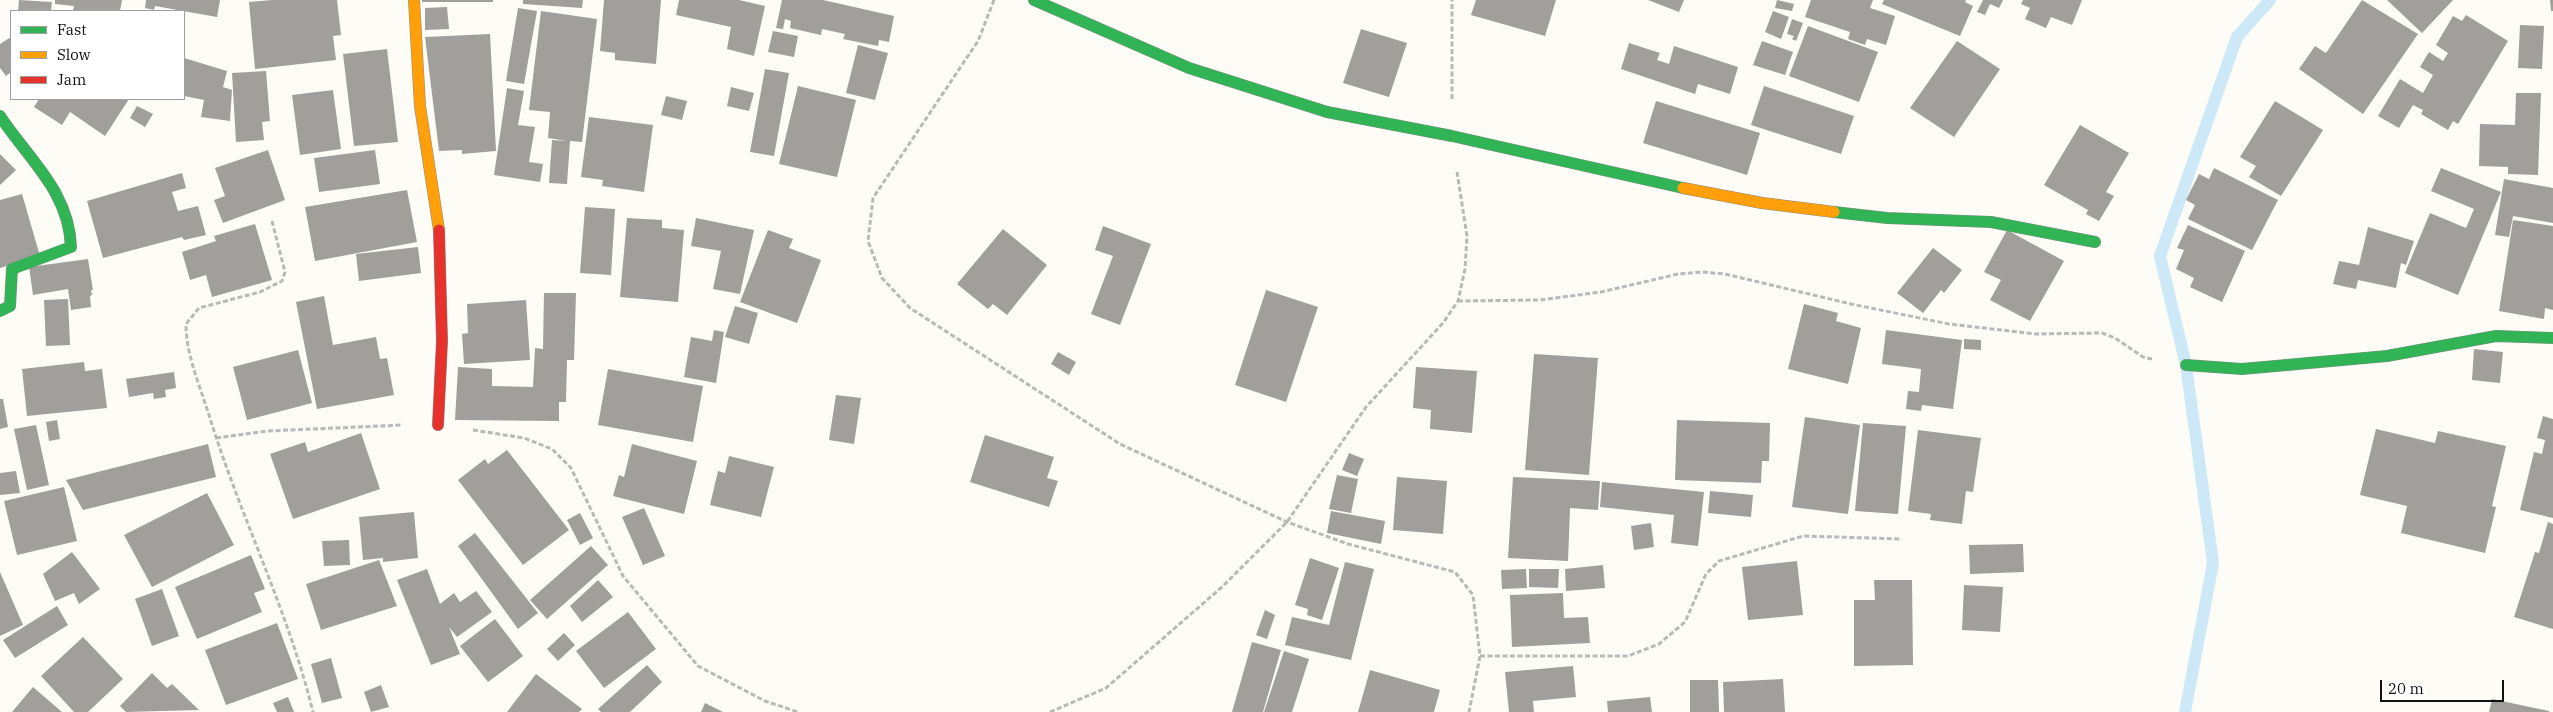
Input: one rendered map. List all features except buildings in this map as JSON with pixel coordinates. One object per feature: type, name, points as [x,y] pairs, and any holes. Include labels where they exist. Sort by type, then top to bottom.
[{"type":"street","points":[[414,0],[420,106],[439,229],[442,340],[438,425]]},
{"type":"street","points":[[1034,0],[1189,68],[1327,112],[1452,136],[1665,186],[1762,203],[1887,218],[1991,222],[2095,242]]},
{"type":"street","points":[[0,116],[64,205],[72,233],[71,247],[12,270],[10,306],[0,311]]},
{"type":"street","points":[[2186,365],[2242,368],[2387,356],[2496,336],[2553,338]]},
{"type":"path","points":[[994,0],[978,41],[873,198],[868,242],[882,278],[910,308],[1120,444],[1287,522],[1348,544],[1455,572],[1474,595],[1480,656],[1468,712]]},
{"type":"path","points":[[1050,712],[1106,688],[1222,587],[1287,522],[1366,408],[1443,323],[1458,301],[1465,269],[1467,236],[1452,136],[1452,0]]},
{"type":"path","points":[[272,221],[285,272],[282,281],[260,292],[199,308],[186,324],[186,341],[216,438],[301,664],[314,712]]},
{"type":"path","points":[[1458,301],[1548,298],[1601,292],[1678,274],[1702,272],[1725,274],[1851,304],[1949,324],[2036,334],[2102,333],[2115,338],[2143,357],[2186,365]]},
{"type":"path","points":[[216,438],[278,430],[368,425],[438,425],[524,438],[552,449],[571,468],[623,576],[698,666],[766,701],[798,712]]},
{"type":"path","points":[[1480,656],[1628,656],[1658,644],[1685,622],[1706,574],[1719,561],[1803,536],[1902,539]]},
{"type":"waterway","points":[[2185,712],[2213,563],[2186,365],[2160,256],[2237,37],[2270,0]]},
{"type":"traffic: fast","points":[[1034,0],[1189,68],[1327,112],[1452,136],[1683,188]]},
{"type":"traffic: fast","points":[[0,116],[46,177],[55,193],[69,227],[71,247],[12,269],[10,306],[0,311]]},
{"type":"traffic: fast","points":[[1834,212],[1887,218],[1991,222],[2095,242]]},
{"type":"traffic: fast","points":[[2186,365],[2242,369],[2387,356],[2496,336],[2553,338]]},
{"type":"traffic: slow","points":[[414,0],[420,106],[439,230]]},
{"type":"traffic: slow","points":[[1683,188],[1762,203],[1834,212]]},
{"type":"traffic: jam","points":[[438,425],[442,341],[439,230]]}]
